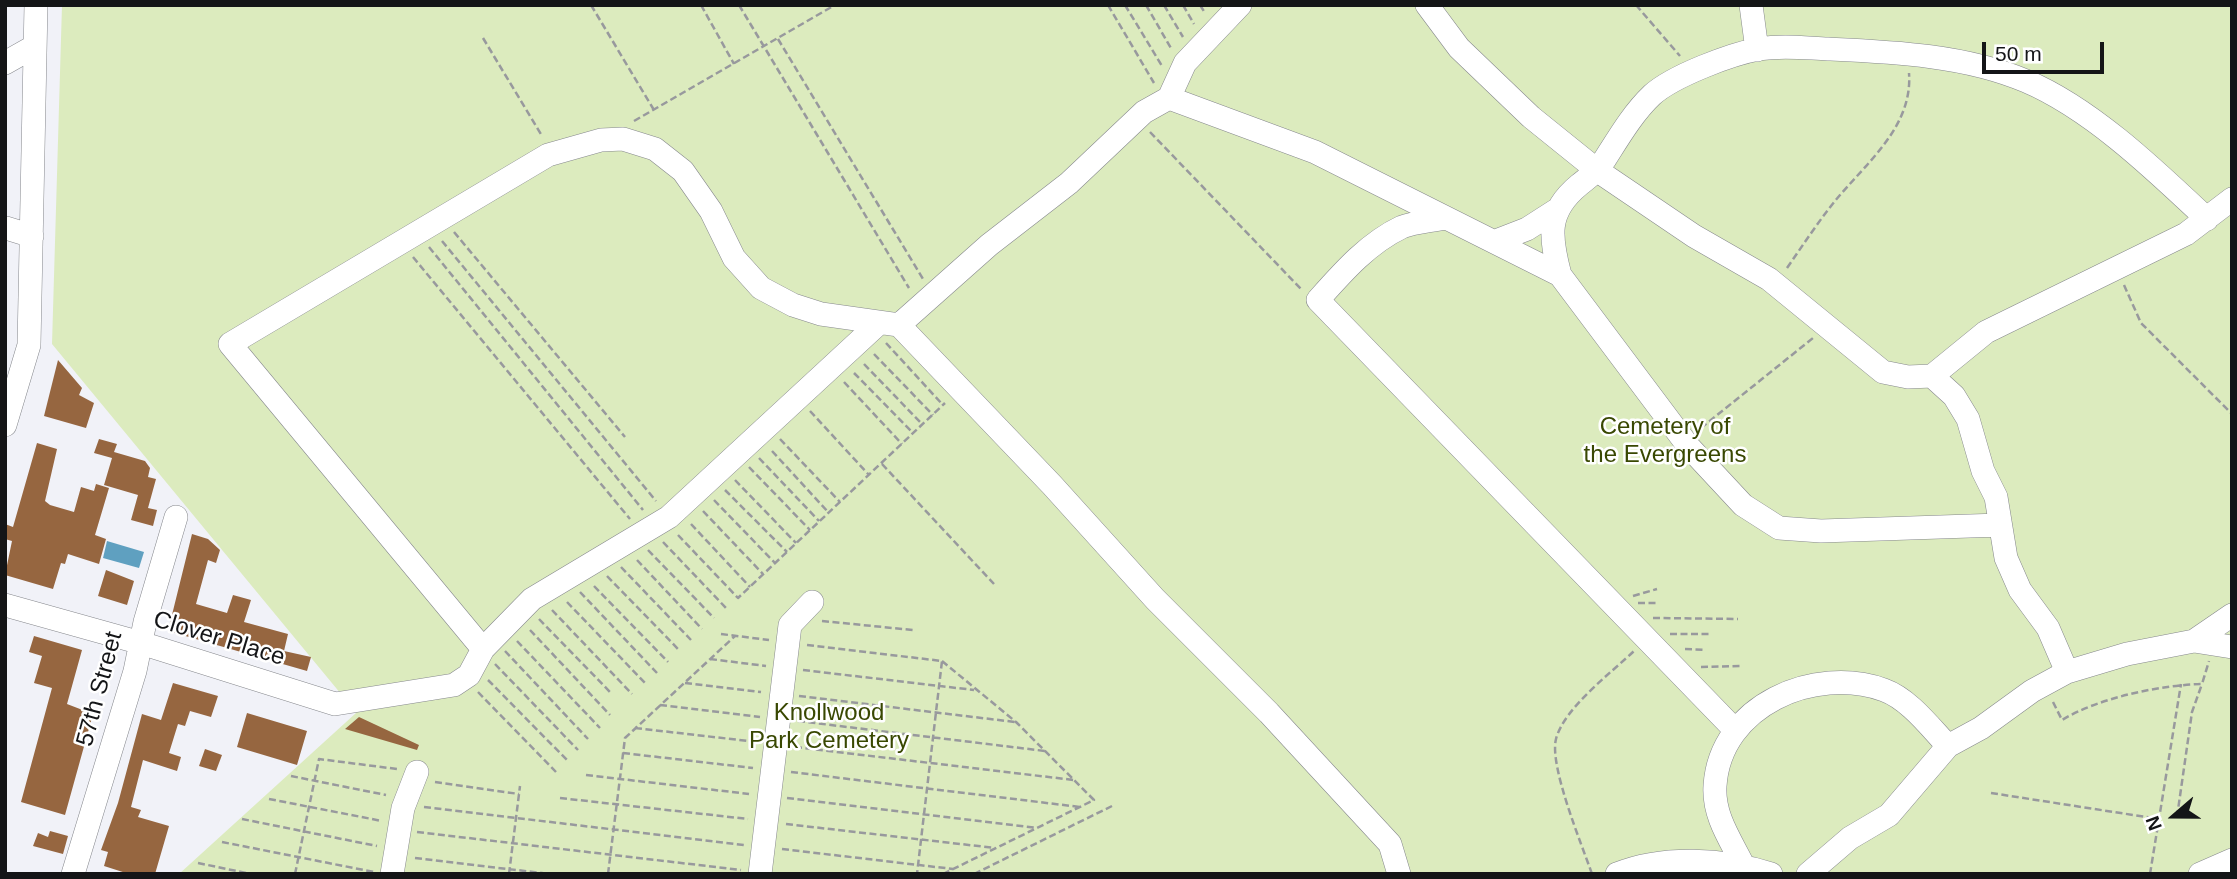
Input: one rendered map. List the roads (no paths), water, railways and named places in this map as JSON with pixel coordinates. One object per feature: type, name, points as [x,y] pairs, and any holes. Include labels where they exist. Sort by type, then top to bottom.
[{"type":"street","points":[[5,425],[29,345],[36,5]]},
{"type":"street","points":[[1240,5],[1177,82],[1069,183],[926,300],[885,328],[683,506],[532,598],[481,660],[230,344],[421,228],[553,153],[601,140],[623,139],[655,149],[683,171],[711,211],[734,258],[761,288],[793,305],[885,328],[960,389],[1155,599],[1269,713],[1390,844],[1399,874]]},
{"type":"street","points":[[1427,5],[1468,56],[1531,117],[1598,171],[1694,236],[1776,285],[1883,372],[1908,377],[1932,376],[1986,332],[2186,234],[2232,199]]},
{"type":"street","points":[[1751,5],[1757,50]]},
{"type":"street","points":[[5,64],[35,46]]},
{"type":"street","points":[[1496,241],[1527,229],[1555,211],[1577,186],[1598,171],[1623,130],[1653,94],[1693,72],[1757,50],[1782,47],[1907,55],[1973,65],[2027,81],[2081,113],[2162,176],[2207,219]]},
{"type":"street","points":[[1177,82],[1560,275]]},
{"type":"street","points":[[1555,211],[1552,245],[1560,275],[1685,441],[1743,505],[1779,528],[1821,531],[2000,525]]},
{"type":"street","points":[[1445,218],[1403,227],[1373,246],[1344,271],[1318,300],[1628,606],[1644,637],[1735,730]]},
{"type":"street","points":[[6,228],[32,236]]},
{"type":"street","points":[[1932,376],[1954,396],[1968,419],[1983,471],[1996,497],[2006,558],[2020,590],[2048,628],[2067,673]]},
{"type":"street","name":"57th Street","points":[[73,874],[176,517]]},
{"type":"street","name":"Clover Place","points":[[5,605],[141,643],[335,704],[440,688],[481,660]]},
{"type":"street","points":[[760,873],[790,625],[804,610]]},
{"type":"street","points":[[1808,874],[1850,838],[1889,815],[1948,746],[1981,728],[2032,691],[2067,673],[2127,654],[2212,647],[2232,615]]},
{"type":"street","points":[[1743,865],[1717,814],[1715,787],[1719,760],[1735,730],[1752,713],[1779,695],[1807,686],[1848,681],[1887,691],[1909,707],[1948,746]]},
{"type":"street","points":[[2200,874],[2232,860]]},
{"type":"street","points":[[1617,874],[1651,864],[1676,862],[1743,865],[1771,874]]},
{"type":"water","points":[[107,541],[144,552],[139,568],[103,558]]},
{"type":"park label","name":"Cemetery of the Evergreens","points":[[1665,441]]},
{"type":"park label","name":"Knollwood Park Cemetery","points":[[829,727]]}]
